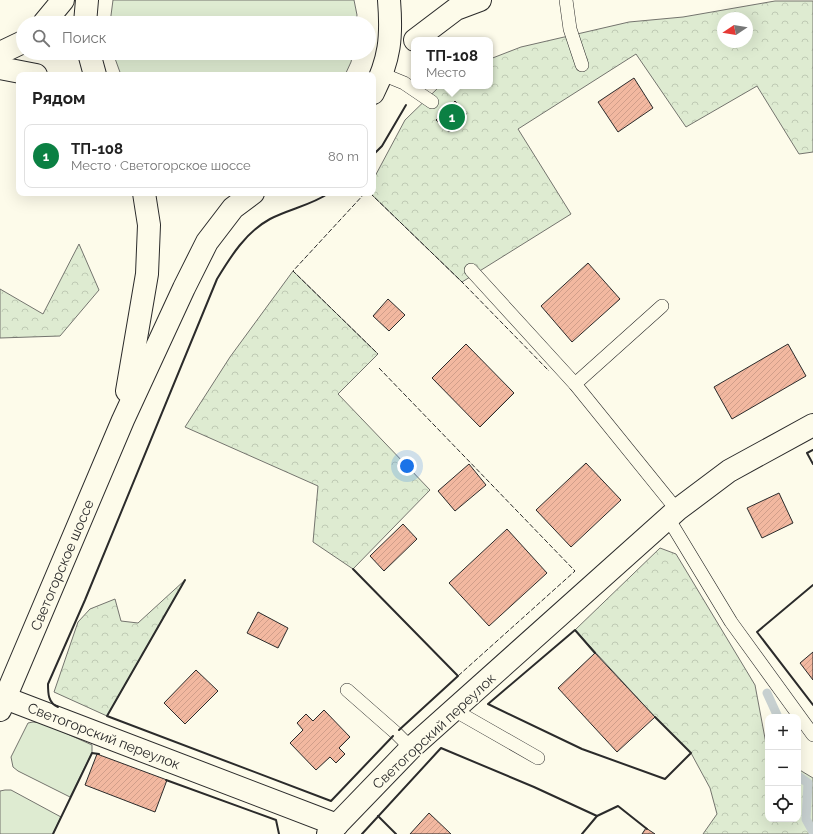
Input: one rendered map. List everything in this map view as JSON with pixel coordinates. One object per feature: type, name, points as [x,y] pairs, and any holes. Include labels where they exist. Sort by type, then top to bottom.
[{"type":"street","points":[[50,16],[63,0]]},
{"type":"street","points":[[86,16],[87,0]]},
{"type":"street","points":[[378,83],[389,49],[391,26],[389,0]]},
{"type":"street","points":[[419,37],[456,9],[480,0]]},
{"type":"street","points":[[0,53],[16,45]]},
{"type":"street","points":[[378,83],[411,45]]},
{"type":"street","points":[[91,60],[94,72]]},
{"type":"street","points":[[0,68],[21,72]]},
{"type":"street","name":"Светогорское шоссе","points":[[123,420],[147,274],[149,225],[144,196]]},
{"type":"street","name":"Светогорское шоссе","points":[[3,704],[123,420],[184,288],[207,242],[233,208],[249,196]]},
{"type":"street","name":"Светогорский переулок","points":[[3,704],[332,829],[411,748],[672,514],[729,471],[813,425]]},
{"type":"lane","points":[[566,0],[570,29],[582,65]]},
{"type":"lane","points":[[378,83],[404,84],[411,88]]},
{"type":"lane","points":[[412,89],[432,102]]},
{"type":"lane","points":[[471,270],[575,384],[672,514],[731,622],[813,735]]},
{"type":"lane","points":[[575,384],[662,306]]},
{"type":"lane","points":[[347,690],[411,748]]},
{"type":"lane","points":[[454,710],[538,758]]},
{"type":"green space","points":[[113,0],[354,0],[357,15],[357,16],[111,16]]},
{"type":"green space","points":[[775,1],[813,1],[813,152],[799,154],[757,86],[686,127],[636,54],[518,129],[571,214],[462,282],[373,196],[376,196],[376,174],[405,120],[437,89],[493,89],[493,58],[521,47],[629,22],[683,17]]},
{"type":"green space","points":[[116,60],[351,60],[346,72],[120,72]]},
{"type":"green space","points":[[79,244],[99,290],[60,336],[0,338],[0,289],[43,314]]},
{"type":"green space","points":[[293,271],[378,354],[338,394],[430,490],[353,569],[313,542],[318,486],[185,427],[230,357]]},
{"type":"green space","points":[[660,548],[676,554],[755,685],[765,738],[765,822],[801,822],[801,771],[813,778],[813,834],[703,834],[717,814],[710,788],[691,753],[655,717],[575,630]]},
{"type":"green space","points":[[185,580],[107,716],[54,692],[78,622],[90,609],[115,599],[121,621],[138,623]]},
{"type":"green space","points":[[28,723],[43,723],[92,745],[92,753],[70,797],[18,771],[13,767],[11,757]]},
{"type":"green space","points":[[11,790],[61,817],[53,834],[0,834],[0,791]]},
{"type":"building","points":[[634,78],[653,108],[618,132],[598,102]]},
{"type":"building","points":[[455,101],[467,114],[449,132],[436,120]]},
{"type":"building","points":[[588,263],[620,299],[572,342],[541,306]]},
{"type":"building","points":[[388,299],[405,315],[389,331],[373,316]]},
{"type":"building","points":[[466,344],[514,393],[480,427],[432,378]]},
{"type":"building","points":[[788,344],[806,376],[732,419],[714,387]]},
{"type":"building","points":[[586,463],[621,500],[571,547],[536,510]]},
{"type":"building","points":[[469,464],[486,485],[455,511],[438,491]]},
{"type":"building","points":[[779,493],[793,523],[762,538],[747,508]]},
{"type":"building","points":[[403,524],[417,539],[384,571],[370,556]]},
{"type":"building","points":[[507,529],[547,573],[489,626],[449,583]]},
{"type":"building","points":[[258,612],[288,628],[278,648],[247,633]]},
{"type":"building","points":[[813,652],[813,680],[800,663]]},
{"type":"building","points":[[595,653],[655,717],[617,752],[558,688]]},
{"type":"building","points":[[196,670],[218,691],[185,724],[164,703]]},
{"type":"building","points":[[324,710],[350,737],[339,748],[345,754],[336,763],[330,757],[316,770],[290,743],[303,730],[297,723],[306,714],[313,721]]},
{"type":"building","points":[[97,754],[167,780],[155,812],[85,785]]},
{"type":"building","points":[[429,813],[451,834],[410,834]]},
{"type":"building","points":[[646,828],[655,834],[642,834]]},
{"type":"waterway","points":[[767,693],[777,714]]},
{"type":"waterway","points":[[801,778],[808,783],[806,819],[813,832]]},
{"type":"fence","points":[[362,196],[293,271],[378,354]]},
{"type":"fence","points":[[373,196],[462,282],[549,371]]},
{"type":"fence","points":[[379,368],[575,571],[458,676]]},
{"type":"wall","points":[[376,152],[382,146],[406,105]]},
{"type":"wall","points":[[58,707],[50,700],[48,684],[85,600],[217,279],[240,245],[261,224],[324,196]]},
{"type":"wall","points":[[813,450],[807,453],[813,464]]},
{"type":"wall","points":[[353,569],[458,676],[399,730]]},
{"type":"wall","points":[[185,580],[107,716],[331,801],[393,736]]},
{"type":"wall","points":[[813,585],[757,632],[813,705]]},
{"type":"wall","points":[[595,653],[575,630],[488,704],[582,749],[665,779],[691,753],[655,717]]},
{"type":"wall","points":[[362,834],[441,748],[534,787],[597,816]]},
{"type":"wall","points":[[53,834],[92,753],[99,754]]},
{"type":"wall","points":[[166,780],[276,820],[279,834]]},
{"type":"wall","points":[[582,834],[597,816],[618,806],[647,829]]},
{"type":"wall","points":[[378,816],[396,834]]},
{"type":"place","name":"ТП-108","points":[[452,117]]}]
